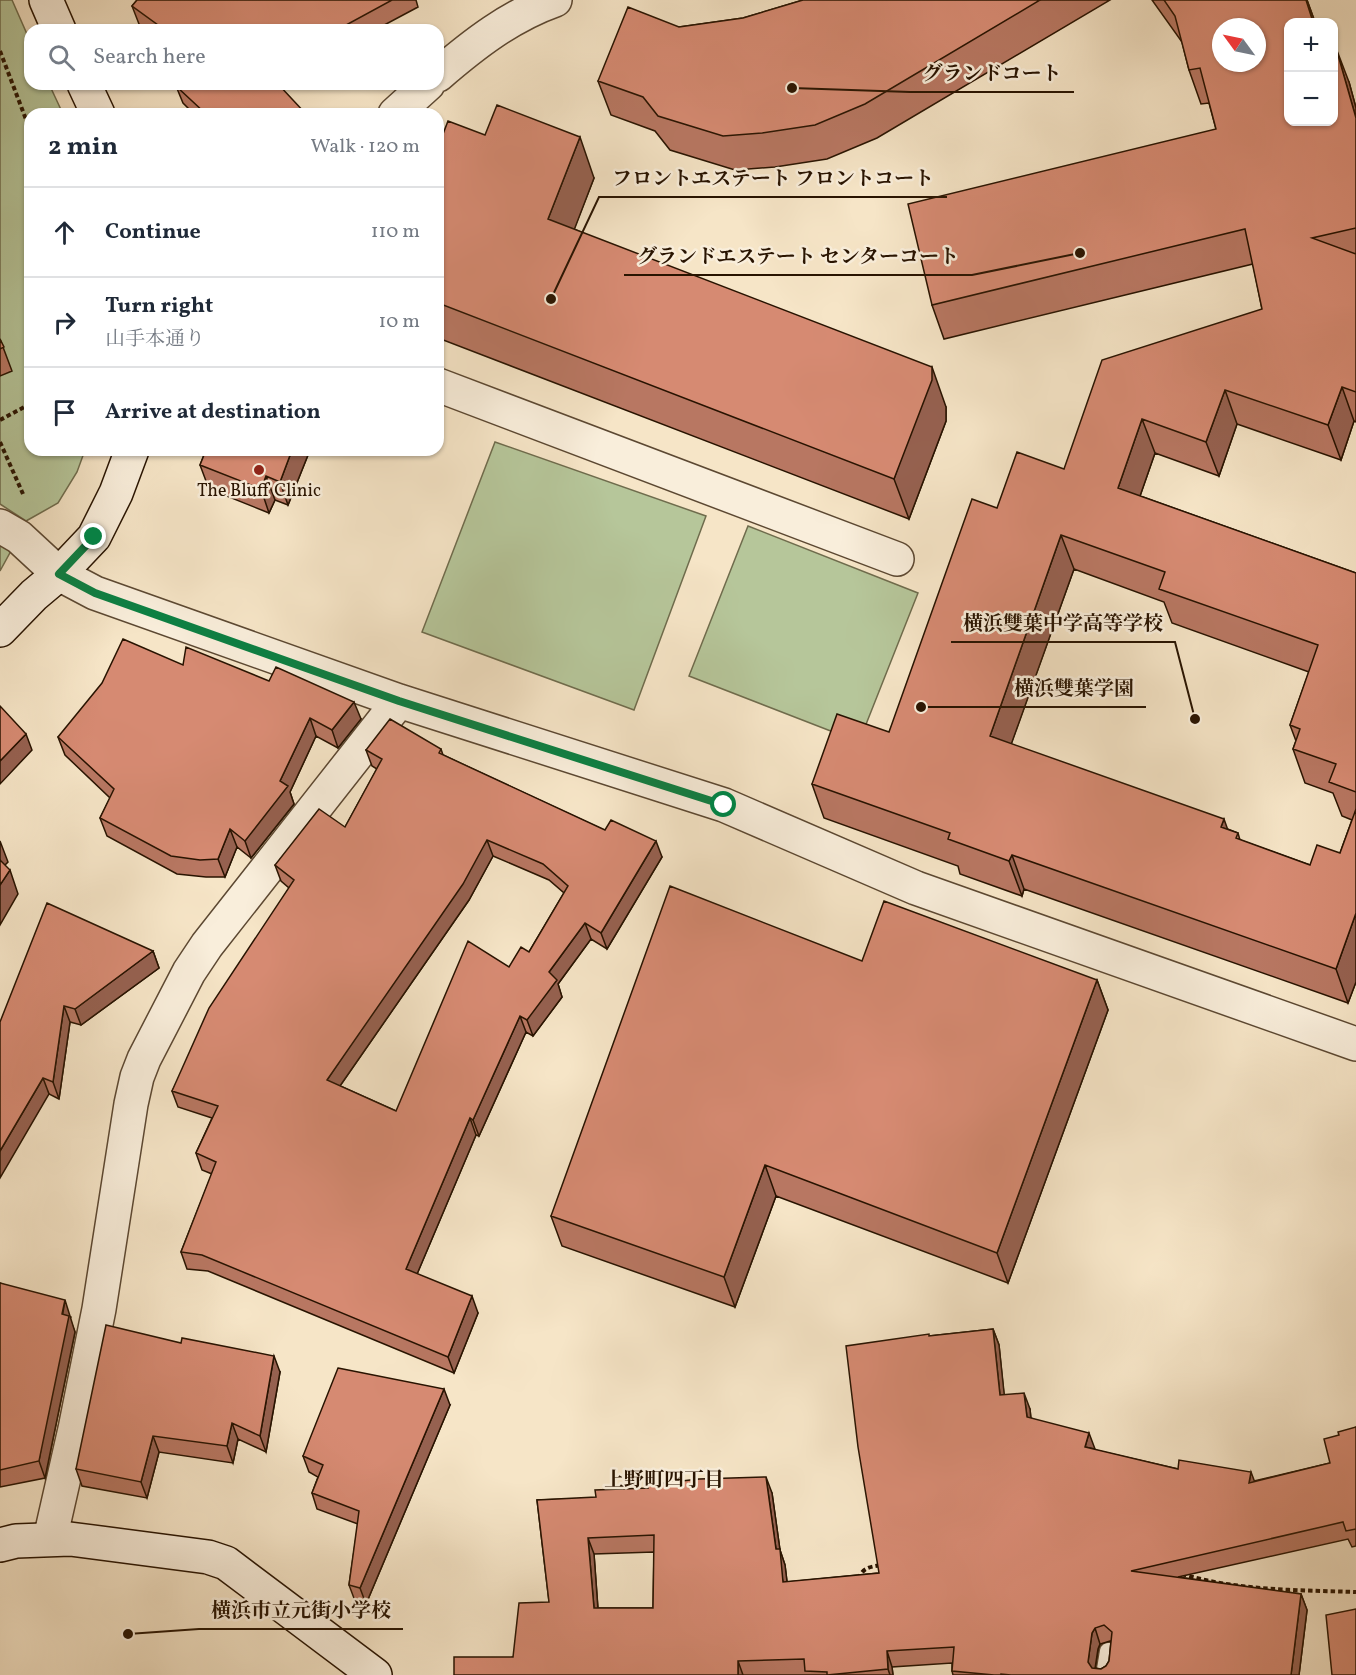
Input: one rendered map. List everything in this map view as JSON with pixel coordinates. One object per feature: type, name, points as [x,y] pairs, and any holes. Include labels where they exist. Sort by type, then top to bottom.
[{"type":"street","points":[[46,0],[56,24]]},
{"type":"street","points":[[444,70],[493,31],[521,14],[555,0]]},
{"type":"street","points":[[87,90],[95,108]]},
{"type":"street","points":[[402,108],[421,90]]},
{"type":"street","points":[[444,387],[897,559]]},
{"type":"street","points":[[0,630],[94,537],[116,493],[130,456]]},
{"type":"street","points":[[0,526],[19,537],[59,574],[95,593],[399,701],[724,805],[916,888],[1351,1036]]},
{"type":"street","points":[[50,1539],[99,1309],[130,1104],[144,1059],[189,972],[207,945],[399,701]]},
{"type":"street","points":[[0,1545],[16,1541],[70,1539],[208,1557],[226,1563],[375,1675]]},
{"type":"lane","points":[[1104,1675],[1108,1650]]},
{"type":"path","points":[[0,51],[24,114]]},
{"type":"path","points":[[0,420],[24,407]]},
{"type":"path","points":[[858,1581],[867,1567],[889,1564]]},
{"type":"path","points":[[1173,1569],[1205,1581],[1262,1587],[1356,1592]]},
{"type":"green space","points":[[0,0],[12,0],[24,27],[24,90],[52,90],[60,108],[24,108],[24,456],[83,456],[77,472],[58,503],[26,521],[0,504]]},
{"type":"green space","points":[[495,442],[706,516],[634,710],[422,632]]},
{"type":"green space","points":[[748,526],[918,593],[859,742],[689,676]]},
{"type":"green space","points":[[0,543],[12,549],[0,571]]},
{"type":"building","points":[[137,0],[392,0],[348,24],[157,24],[132,6]]},
{"type":"building","points":[[803,0],[1040,0],[865,104],[815,125],[723,136],[658,116],[643,97],[598,81],[628,7],[679,27],[743,18]]},
{"type":"building","points":[[1164,0],[1306,0],[1312,18],[1284,18],[1284,126],[1338,126],[1338,55],[1356,118],[1356,228],[1312,238],[1356,254],[1356,392],[1342,387],[1328,425],[1225,390],[1206,442],[1142,419],[1118,488],[1356,573],[1356,792],[1329,782],[1336,764],[1293,749],[1300,729],[1290,725],[1318,645],[1159,589],[1165,572],[1061,535],[990,736],[1224,819],[1221,827],[1238,833],[1236,838],[1310,865],[1317,845],[1340,853],[1356,809],[1356,913],[1336,969],[1012,855],[1009,861],[948,839],[950,833],[812,784],[837,714],[889,732],[972,499],[997,508],[1017,452],[1064,469],[1102,360],[1262,309],[1245,229],[932,305],[908,204],[1216,129],[1200,68],[1189,70],[1175,16]]},
{"type":"building","points":[[180,90],[284,90],[300,108],[200,108]]},
{"type":"building","points":[[497,105],[580,137],[548,219],[932,367],[932,380],[894,479],[444,305],[444,131],[448,121],[485,135]]},
{"type":"building","points":[[204,456],[290,456],[280,482],[266,476],[261,489],[200,465]]},
{"type":"building","points":[[123,639],[183,665],[186,647],[269,681],[276,667],[354,702],[332,730],[310,718],[280,781],[288,786],[245,841],[230,829],[218,859],[200,860],[171,856],[100,818],[114,789],[58,737],[102,683]]},
{"type":"building","points":[[0,706],[26,734],[0,761]]},
{"type":"building","points":[[390,719],[441,749],[439,753],[605,830],[611,820],[656,841],[601,933],[585,923],[549,972],[557,980],[527,1020],[520,1016],[473,1120],[470,1118],[406,1269],[472,1296],[448,1357],[202,1255],[181,1252],[216,1162],[196,1153],[218,1106],[172,1091],[209,1008],[294,880],[275,865],[319,809],[345,827],[382,759],[366,750]],"holes":[[[487,840],[543,864],[568,886],[529,952],[521,947],[509,967],[468,941],[396,1111],[327,1080],[463,884]]]},
{"type":"building","points":[[0,860],[10,870],[0,885]]},
{"type":"building","points":[[670,886],[862,961],[884,901],[1097,980],[997,1253],[765,1165],[724,1277],[551,1216]]},
{"type":"building","points":[[47,903],[153,951],[75,1009],[64,1006],[53,1082],[43,1078],[0,1151],[0,1022]]},
{"type":"building","points":[[0,1283],[65,1300],[62,1314],[69,1316],[39,1461],[0,1470]]},
{"type":"building","points":[[106,1325],[181,1343],[182,1338],[274,1356],[260,1436],[232,1423],[227,1446],[153,1436],[141,1482],[76,1469]]},
{"type":"building","points":[[993,1329],[1000,1395],[1024,1393],[1027,1417],[1089,1433],[1085,1447],[1178,1469],[1179,1460],[1251,1472],[1249,1483],[1330,1463],[1324,1439],[1356,1427],[1356,1529],[1346,1531],[1343,1522],[1131,1571],[1301,1594],[1291,1675],[994,1675],[952,1671],[954,1647],[887,1651],[888,1669],[827,1675],[827,1672],[805,1671],[804,1659],[738,1661],[738,1675],[454,1675],[454,1657],[513,1657],[519,1603],[549,1602],[537,1500],[596,1497],[595,1490],[648,1488],[647,1485],[699,1479],[766,1477],[776,1549],[780,1549],[783,1582],[879,1573],[858,1447],[846,1346],[929,1334],[929,1336]],"holes":[[[654,1535],[653,1608],[594,1608],[588,1538]],[[1104,1625],[1112,1632],[1109,1661],[1101,1669],[1092,1668],[1088,1662],[1092,1633],[1095,1628]]]},
{"type":"building","points":[[338,1368],[444,1389],[360,1588],[349,1585],[359,1511],[312,1493],[323,1465],[303,1456]]},
{"type":"building","points":[[1356,1609],[1356,1675],[1332,1675],[1326,1615]]},
{"type":"place","name":"グランドコート","points":[[792,88]]},
{"type":"place","name":"グランドエステート センターコート","points":[[1080,253]]},
{"type":"place","name":"フロントエステート フロントコート","points":[[551,299]]},
{"type":"place","name":"The Bluff Clinic","points":[[259,470]]},
{"type":"place","name":"横浜雙葉学園","points":[[921,707]]},
{"type":"place","name":"横浜雙葉中学高等学校","points":[[1195,719]]},
{"type":"place","name":"横浜市立元街小学校","points":[[128,1634]]},
{"type":"district","name":"上野町四丁目","points":[[664,1479]]},
{"type":"route","points":[[94,537],[59,574],[95,593],[399,701],[724,805]]}]
